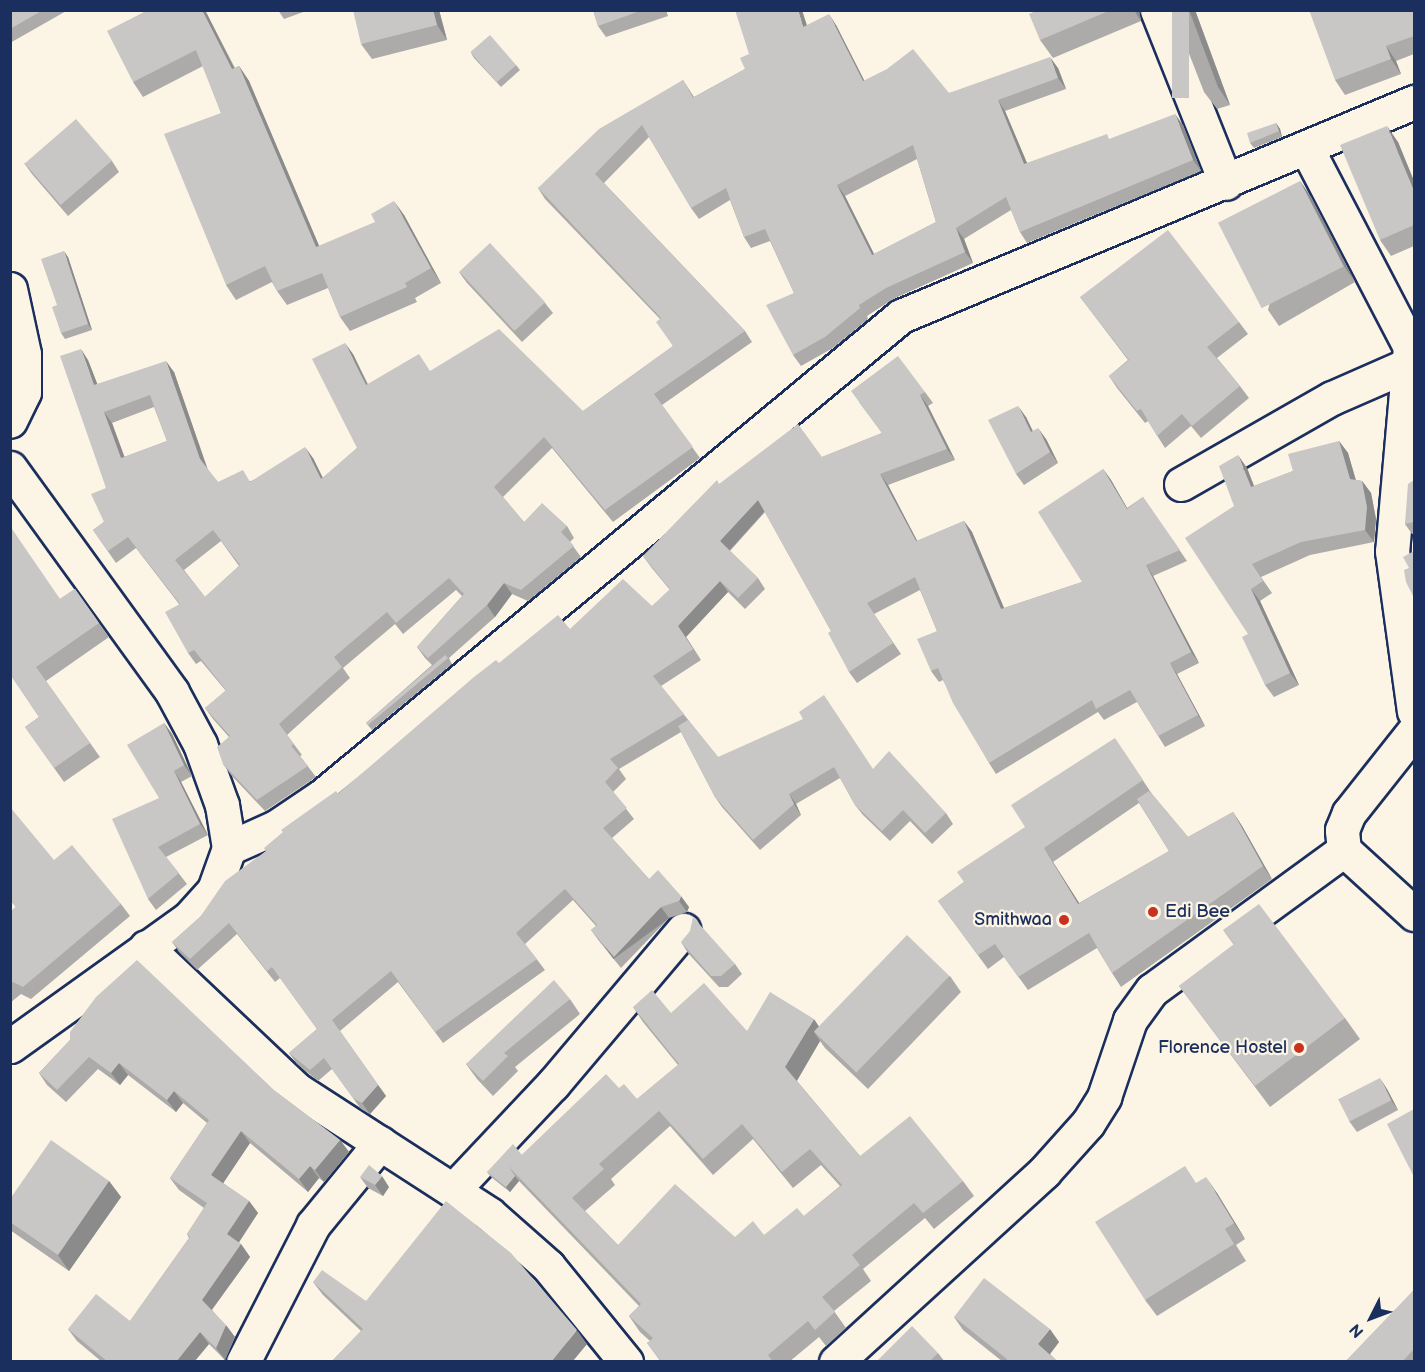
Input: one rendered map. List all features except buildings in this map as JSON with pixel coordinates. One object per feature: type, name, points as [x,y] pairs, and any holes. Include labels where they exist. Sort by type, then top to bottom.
[{"type":"street","points":[[1157,10],[1226,183]]},
{"type":"street","points":[[229,848],[276,827],[322,796],[901,315],[1226,183],[1414,102]]},
{"type":"street","points":[[1307,149],[1410,352],[1392,550],[1414,712]]},
{"type":"street","points":[[10,289],[20,331],[24,392],[10,421]]},
{"type":"street","points":[[1181,484],[1410,352]]},
{"type":"street","points":[[10,468],[172,692],[200,744],[219,795],[229,848],[214,890],[189,918],[10,1046]]},
{"type":"street","points":[[1414,731],[1349,813],[1342,830],[1344,850],[1414,914]]},
{"type":"street","points":[[836,1362],[1044,1172],[1088,1123],[1104,1097],[1130,1020],[1152,990],[1344,850]]},
{"type":"street","points":[[453,1190],[553,1084],[682,930]]},
{"type":"street","points":[[146,947],[296,1089],[489,1214],[548,1266],[626,1362]]},
{"type":"street","points":[[243,1362],[313,1225],[380,1143]]},
{"type":"place","name":"Edi Bee","points":[[1153,912]]},
{"type":"place","name":"Smithwaa","points":[[1064,920]]},
{"type":"place","name":"Florence Hostel","points":[[1299,1048]]}]
